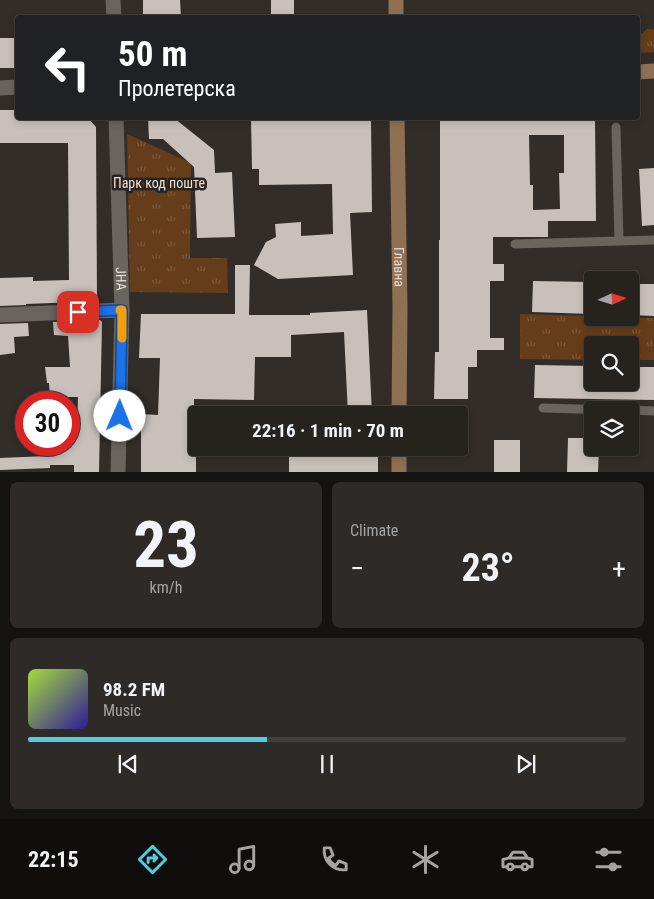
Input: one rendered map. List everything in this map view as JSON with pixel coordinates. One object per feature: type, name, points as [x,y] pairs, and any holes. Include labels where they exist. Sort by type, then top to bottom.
[{"type":"main road","points":[[396,0],[396,15]]},
{"type":"main road","points":[[640,72],[654,71]]},
{"type":"main road","name":"Главна","points":[[397,120],[400,308],[399,406]]},
{"type":"main road","points":[[399,456],[399,472]]},
{"type":"street","points":[[113,0],[114,15]]},
{"type":"street","points":[[0,88],[15,87]]},
{"type":"street","name":"ЈНА","points":[[116,120],[122,310],[118,472]]},
{"type":"street","points":[[0,315],[122,310]]},
{"type":"lane","points":[[616,127],[619,241]]},
{"type":"lane","points":[[515,244],[654,240]]},
{"type":"lane","points":[[543,408],[584,409]]},
{"type":"lane","points":[[639,410],[654,411]]},
{"type":"green space","points":[[647,29],[654,30],[654,52],[640,53],[640,35]]},
{"type":"green space","name":"Парк код поште","points":[[127,134],[191,163],[190,258],[227,258],[228,293],[130,292]]},
{"type":"green space","points":[[520,314],[584,316],[584,326],[639,326],[639,318],[654,318],[654,360],[639,360],[639,336],[584,336],[584,360],[520,359]]},
{"type":"building","points":[[143,0],[180,0],[181,15],[143,15]]},
{"type":"building","points":[[271,0],[294,0],[294,15],[271,14]]},
{"type":"building","points":[[0,38],[15,38],[15,68],[0,68]]},
{"type":"building","points":[[0,110],[15,110],[15,120],[90,120],[96,127],[97,299],[73,299],[77,302],[0,306],[0,278],[33,277],[33,281],[69,280],[68,143],[0,143]]},
{"type":"building","points":[[148,120],[176,120],[214,150],[215,173],[232,172],[235,237],[197,238],[194,167],[163,139],[149,139]]},
{"type":"building","points":[[251,120],[371,120],[372,212],[350,213],[353,275],[278,279],[254,265],[266,242],[276,237],[275,224],[301,222],[301,236],[333,234],[332,184],[259,185],[259,169],[252,169]]},
{"type":"building","points":[[440,120],[595,120],[596,221],[548,221],[548,237],[493,237],[493,264],[504,264],[504,281],[490,281],[490,338],[504,338],[504,350],[477,350],[477,367],[468,367],[468,399],[434,399],[435,352],[439,352]],"holes":[[[529,135],[564,135],[564,173],[559,173],[560,209],[533,210],[533,185],[530,185]]]},
{"type":"building","points":[[654,168],[654,225],[642,226],[639,169]]},
{"type":"building","points":[[235,265],[250,265],[249,315],[310,315],[310,313],[367,310],[372,406],[348,406],[344,332],[291,335],[291,357],[255,357],[254,400],[194,399],[194,406],[188,406],[188,456],[196,456],[196,472],[141,472],[141,414],[158,415],[160,358],[139,358],[141,314],[235,314]]},
{"type":"building","points":[[533,281],[584,282],[584,314],[532,312]]},
{"type":"building","points":[[639,284],[654,284],[654,316],[639,315]]},
{"type":"building","points":[[100,320],[102,322],[99,472],[74,472],[74,465],[50,465],[50,468],[0,470],[0,458],[80,456],[80,391],[50,391],[49,383],[47,383],[45,367],[70,367],[68,336],[54,335],[53,322]]},
{"type":"building","points":[[28,323],[29,336],[14,337],[15,353],[0,355],[0,324]]},
{"type":"building","points":[[535,365],[584,366],[584,391],[639,391],[639,367],[654,367],[654,400],[534,398]]},
{"type":"building","points":[[568,438],[584,438],[584,456],[599,456],[598,472],[567,472]]},
{"type":"building","points":[[494,440],[520,440],[520,472],[494,472]]},
{"type":"building","points":[[289,456],[378,456],[378,472],[289,472]]},
{"type":"slow traffic","points":[[120,310],[122,310],[122,338]]},
{"type":"route","points":[[78,312],[122,310],[120,416]]}]
